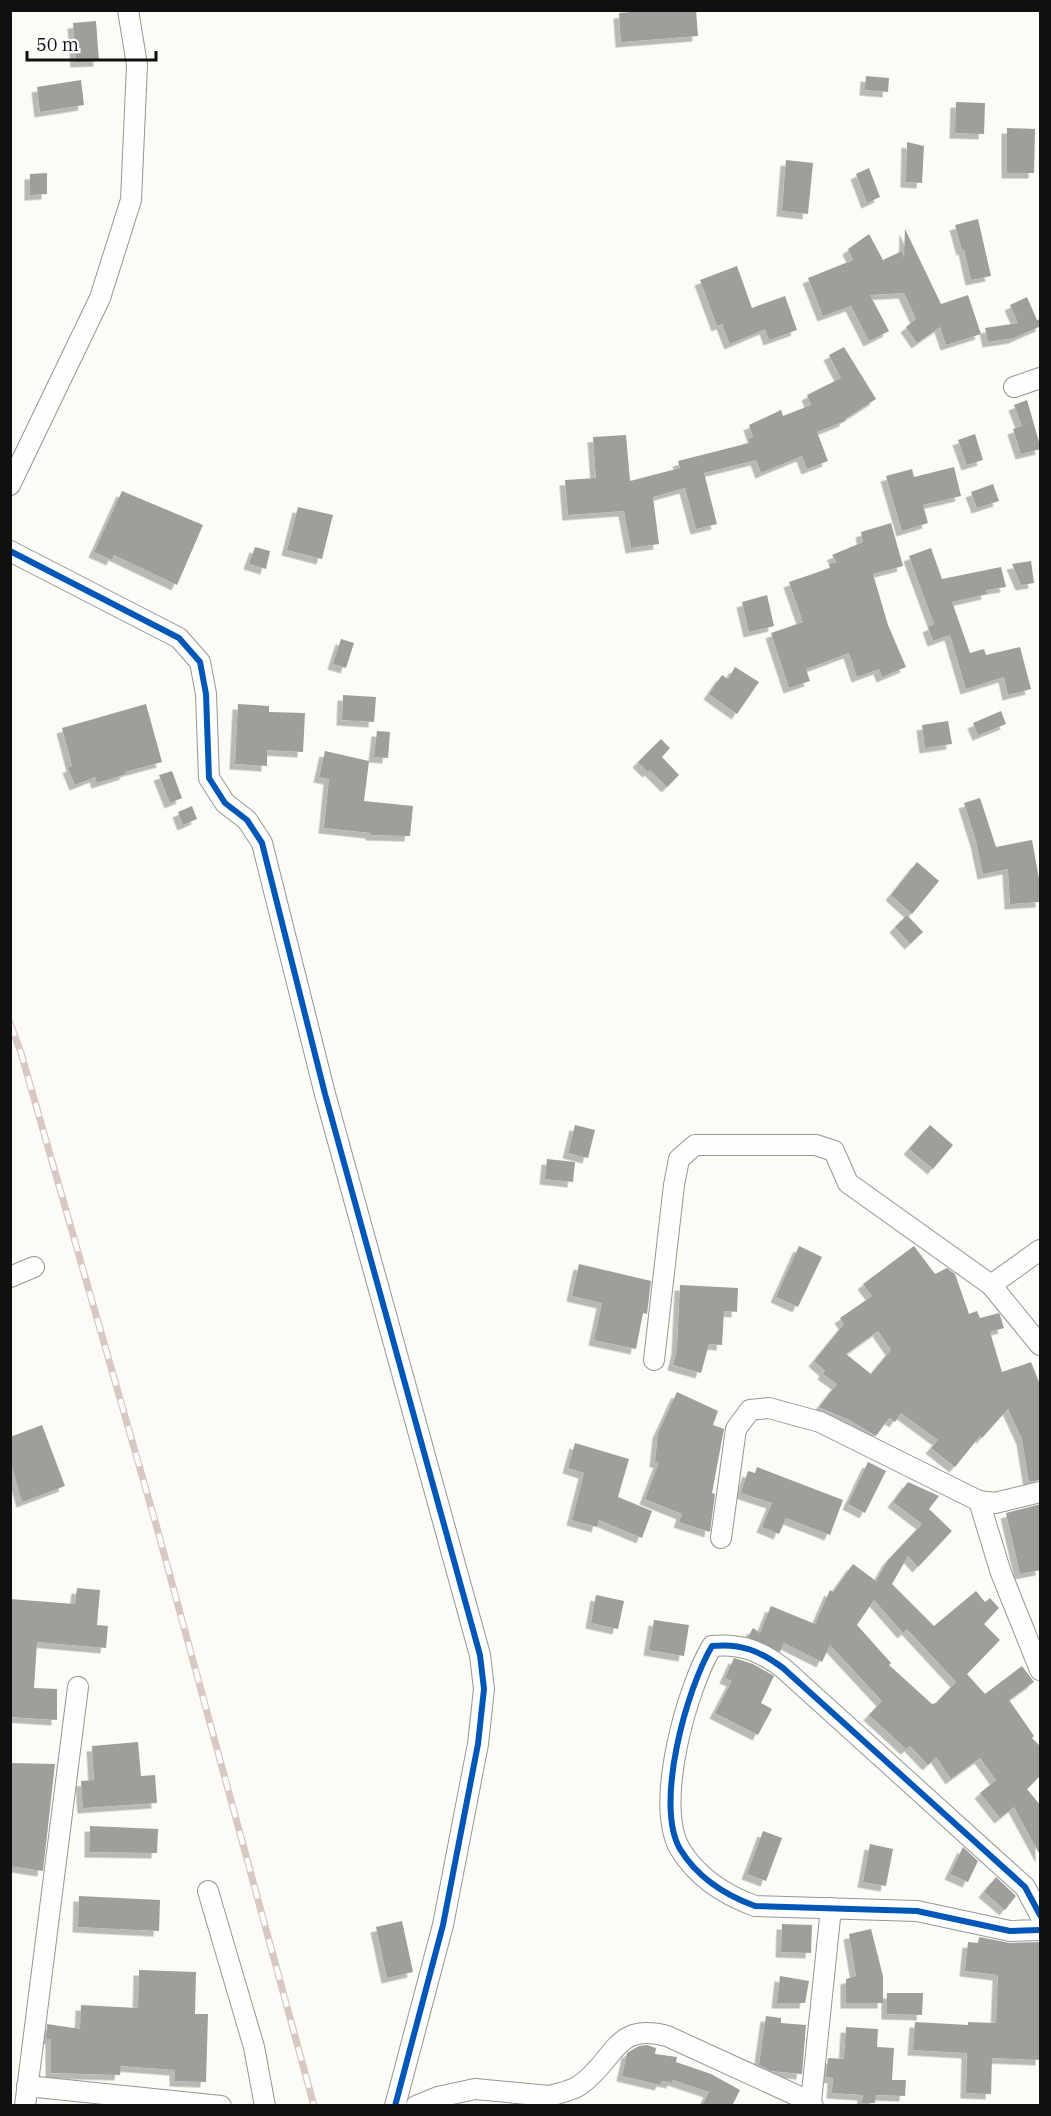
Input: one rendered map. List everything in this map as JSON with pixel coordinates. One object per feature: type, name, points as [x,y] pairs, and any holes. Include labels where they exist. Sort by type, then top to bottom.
[{"type":"street","points":[[10,485],[100,298],[131,200],[137,65],[129,10]]},
{"type":"street","points":[[1014,387],[1041,378]]},
{"type":"street","points":[[10,551],[179,638],[200,662],[206,694],[209,778],[225,803],[247,820],[262,843],[325,1094],[480,1655],[484,1689],[478,1744],[443,1925],[395,2106]]},
{"type":"street","points":[[654,1360],[674,1185],[679,1159],[695,1145],[816,1145],[834,1151],[848,1183],[991,1285],[1041,1345]]},
{"type":"street","points":[[991,1285],[1041,1250]]},
{"type":"street","points":[[10,1277],[34,1267]]},
{"type":"street","points":[[721,1538],[736,1429],[750,1410],[769,1408],[820,1422],[979,1501],[994,1503],[1041,1492]]},
{"type":"street","points":[[979,1501],[1001,1573],[1041,1670]]},
{"type":"street","points":[[1041,1915],[1025,1887],[783,1668],[765,1655],[747,1647],[712,1646],[699,1668],[686,1703],[679,1737],[671,1812],[679,1847],[711,1884],[734,1899],[755,1906],[917,1911],[1010,1931],[1041,1930]]},
{"type":"street","points":[[78,1687],[26,2096],[221,2106]]},
{"type":"street","points":[[208,1891],[254,2048],[265,2106]]},
{"type":"street","points":[[416,2106],[438,2097],[475,2089],[548,2101],[580,2086],[627,2036],[647,2031],[667,2036],[812,2104],[831,1908]]},
{"type":"building","points":[[696,10],[698,36],[621,42],[619,13]]},
{"type":"building","points":[[96,21],[99,61],[76,62],[73,23]]},
{"type":"building","points":[[866,76],[889,78],[888,92],[865,90]]},
{"type":"building","points":[[81,80],[84,105],[40,112],[37,87]]},
{"type":"building","points":[[956,102],[985,103],[984,134],[955,133]]},
{"type":"building","points":[[1007,128],[1035,129],[1034,173],[1007,173]]},
{"type":"building","points":[[907,142],[924,146],[922,183],[906,182]]},
{"type":"building","points":[[786,160],[813,163],[808,214],[782,211]]},
{"type":"building","points":[[869,168],[880,197],[867,203],[856,174]]},
{"type":"building","points":[[47,173],[47,194],[30,195],[30,174]]},
{"type":"building","points":[[978,219],[991,276],[971,280],[964,249],[962,250],[955,225]]},
{"type":"building","points":[[905,229],[941,304],[968,295],[981,334],[946,345],[940,327],[917,343],[906,327],[916,319],[904,293],[870,295],[889,331],[869,341],[851,306],[823,316],[808,278],[853,260],[848,249],[869,234],[883,260],[902,251],[904,258]]},
{"type":"building","points":[[737,266],[752,308],[785,296],[797,330],[769,340],[765,329],[730,344],[722,324],[717,326],[700,280]]},
{"type":"building","points":[[1027,297],[1037,320],[1041,319],[1041,326],[1014,338],[988,342],[985,328],[1018,323],[1010,305]]},
{"type":"building","points":[[844,347],[876,399],[845,421],[817,432],[828,461],[807,469],[802,456],[761,473],[756,460],[704,473],[717,524],[696,529],[685,488],[653,497],[659,544],[631,548],[624,511],[568,515],[565,480],[596,478],[593,437],[626,435],[630,481],[680,468],[678,461],[749,443],[748,439],[753,437],[749,425],[781,410],[783,416],[811,405],[807,395],[841,378],[829,355]]},
{"type":"building","points":[[1027,400],[1041,449],[1021,454],[1013,429],[1022,426],[1014,405]]},
{"type":"building","points":[[975,434],[983,460],[967,465],[958,440]]},
{"type":"building","points":[[954,467],[961,496],[923,505],[928,523],[902,531],[886,476],[912,469],[914,477]]},
{"type":"building","points":[[993,484],[999,501],[977,508],[971,492]]},
{"type":"building","points":[[122,491],[203,525],[177,585],[114,555],[112,560],[94,552]]},
{"type":"building","points":[[298,507],[333,515],[322,559],[287,550]]},
{"type":"building","points":[[891,523],[903,566],[873,574],[888,625],[906,667],[882,677],[879,669],[857,677],[849,653],[806,669],[810,681],[789,688],[771,633],[803,622],[789,582],[830,568],[829,564],[837,562],[832,555],[863,542],[861,532]]},
{"type":"building","points":[[255,547],[270,551],[266,569],[249,564]]},
{"type":"building","points":[[931,548],[942,579],[1001,567],[1006,587],[986,590],[987,594],[952,602],[970,653],[984,649],[986,655],[1020,647],[1031,689],[1008,695],[1004,677],[966,689],[950,635],[933,641],[928,627],[934,624],[909,556]]},
{"type":"building","points":[[1031,561],[1034,583],[1021,585],[1012,564]]},
{"type":"building","points":[[767,595],[774,626],[749,632],[742,602]]},
{"type":"building","points":[[341,639],[354,643],[346,668],[333,664]]},
{"type":"building","points":[[735,667],[759,682],[737,714],[709,694],[722,675],[728,679]]},
{"type":"building","points":[[343,695],[376,697],[374,722],[342,720]]},
{"type":"building","points":[[146,704],[162,762],[125,772],[126,774],[97,783],[95,777],[75,785],[68,768],[72,766],[62,728]]},
{"type":"building","points":[[238,704],[269,706],[269,712],[305,713],[303,752],[267,750],[267,766],[235,764]]},
{"type":"building","points":[[1001,711],[1006,724],[978,735],[973,723]]},
{"type":"building","points":[[948,721],[952,744],[925,748],[922,725]]},
{"type":"building","points":[[377,731],[390,732],[388,758],[374,757]]},
{"type":"building","points":[[661,739],[670,748],[662,757],[679,775],[667,787],[638,762]]},
{"type":"building","points":[[325,751],[369,761],[364,801],[413,806],[410,836],[371,835],[371,833],[324,828],[329,779],[319,777]]},
{"type":"building","points":[[172,771],[182,798],[170,803],[159,775]]},
{"type":"building","points":[[980,798],[996,847],[1032,840],[1041,902],[1010,904],[1008,869],[983,874],[964,803]]},
{"type":"building","points":[[192,806],[197,819],[183,825],[178,812]]},
{"type":"building","points":[[917,862],[939,881],[912,914],[891,895]]},
{"type":"building","points":[[907,915],[923,932],[910,944],[895,927]]},
{"type":"building","points":[[575,1125],[595,1130],[588,1158],[568,1153]]},
{"type":"building","points":[[930,1125],[953,1145],[933,1169],[909,1149]]},
{"type":"building","points":[[547,1159],[575,1162],[573,1182],[545,1179]]},
{"type":"building","points":[[799,1246],[822,1257],[798,1307],[776,1297]]},
{"type":"building","points":[[914,1246],[935,1274],[947,1268],[955,1274],[969,1314],[977,1311],[980,1318],[999,1313],[1004,1328],[990,1332],[1002,1372],[1031,1362],[1041,1387],[1041,1480],[1029,1482],[1022,1439],[1008,1409],[982,1438],[980,1436],[955,1467],[931,1448],[938,1440],[901,1413],[895,1422],[889,1418],[876,1436],[851,1421],[819,1407],[837,1384],[823,1374],[825,1371],[814,1361],[844,1324],[840,1318],[872,1296],[863,1284]],"holes":[[[878,1331],[891,1350],[871,1374],[846,1354]]]},
{"type":"building","points":[[579,1264],[651,1281],[647,1314],[643,1313],[636,1349],[594,1340],[602,1303],[572,1296]]},
{"type":"building","points":[[680,1285],[738,1288],[737,1312],[724,1311],[722,1345],[709,1344],[701,1373],[673,1365],[677,1349]]},
{"type":"building","points":[[677,1392],[718,1411],[713,1425],[724,1429],[712,1493],[715,1494],[710,1532],[679,1522],[682,1514],[645,1499],[659,1462],[655,1462],[658,1433]]},
{"type":"building","points":[[42,1425],[65,1486],[22,1502],[10,1460],[10,1437]]},
{"type":"building","points":[[575,1443],[629,1459],[618,1497],[652,1511],[642,1538],[599,1520],[597,1527],[572,1520],[584,1473],[568,1468]]},
{"type":"building","points":[[868,1462],[886,1471],[865,1513],[848,1504]]},
{"type":"building","points":[[757,1467],[843,1500],[830,1535],[786,1518],[779,1534],[762,1527],[772,1503],[741,1493],[748,1471],[755,1473]]},
{"type":"building","points":[[908,1482],[939,1496],[929,1509],[952,1531],[918,1567],[908,1556],[892,1584],[934,1626],[976,1591],[985,1602],[990,1598],[999,1608],[984,1624],[1000,1640],[967,1674],[985,1694],[1022,1666],[1034,1682],[1009,1700],[1034,1736],[1032,1738],[1041,1747],[1041,1775],[1027,1789],[1041,1806],[1041,1857],[1014,1807],[1000,1818],[980,1793],[996,1780],[980,1758],[951,1779],[936,1757],[928,1765],[910,1746],[906,1749],[869,1715],[882,1701],[830,1645],[822,1662],[784,1643],[780,1652],[748,1637],[753,1628],[760,1633],[771,1606],[815,1624],[830,1590],[833,1592],[853,1564],[876,1581],[888,1560],[922,1524],[893,1502]],"holes":[[[874,1600],[903,1633],[907,1629],[956,1682],[936,1703],[932,1704],[889,1665],[891,1663],[857,1625]]]},
{"type":"building","points":[[1041,1504],[1041,1570],[1020,1574],[1006,1513]]},
{"type":"building","points":[[77,1588],[100,1590],[97,1625],[108,1626],[106,1648],[37,1642],[34,1688],[57,1689],[57,1720],[10,1717],[10,1599],[75,1604]]},
{"type":"building","points":[[596,1595],[624,1601],[618,1629],[591,1623]]},
{"type":"building","points":[[654,1620],[689,1625],[684,1656],[649,1650]]},
{"type":"building","points":[[734,1658],[753,1664],[774,1676],[761,1703],[772,1709],[758,1735],[715,1713],[732,1681],[725,1678]]},
{"type":"building","points":[[138,1742],[141,1776],[155,1775],[157,1803],[83,1808],[81,1781],[94,1780],[92,1746]]},
{"type":"building","points":[[10,1763],[55,1764],[43,1871],[10,1866]]},
{"type":"building","points":[[90,1826],[158,1829],[157,1853],[90,1852]]},
{"type":"building","points":[[763,1831],[782,1838],[766,1881],[747,1874]]},
{"type":"building","points":[[870,1844],[893,1849],[886,1886],[863,1882]]},
{"type":"building","points":[[963,1847],[978,1861],[968,1882],[950,1874]]},
{"type":"building","points":[[996,1877],[1016,1896],[1005,1910],[984,1892]]},
{"type":"building","points":[[79,1896],[160,1900],[159,1931],[78,1927]]},
{"type":"building","points":[[402,1921],[413,1972],[387,1978],[376,1927]]},
{"type":"building","points":[[782,1924],[812,1925],[811,1953],[781,1952]]},
{"type":"building","points":[[871,1929],[883,1976],[883,2003],[846,2003],[846,1979],[856,1976],[849,1934]]},
{"type":"building","points":[[979,1937],[1010,1943],[1041,1942],[1041,2060],[992,2058],[991,2094],[966,2093],[967,2053],[913,2050],[915,2022],[968,2025],[968,2022],[996,2023],[998,1975],[965,1971],[968,1942],[978,1943]]},
{"type":"building","points":[[139,1970],[196,1972],[195,2014],[208,2014],[206,2082],[175,2081],[175,2070],[121,2066],[120,2075],[51,2073],[51,2039],[46,2039],[47,2024],[80,2029],[81,2005],[138,2008]]},
{"type":"building","points":[[780,1976],[809,1981],[805,2003],[777,2003]]},
{"type":"building","points":[[887,1993],[923,1993],[922,2015],[887,2014]]},
{"type":"building","points":[[766,2016],[781,2018],[781,2023],[806,2025],[802,2074],[771,2071],[759,2065]]},
{"type":"building","points":[[846,2027],[878,2029],[877,2047],[894,2048],[892,2080],[906,2080],[905,2096],[876,2095],[875,2103],[862,2103],[863,2095],[832,2093],[833,2078],[826,2077],[828,2058],[844,2059]]},
{"type":"building","points":[[647,2045],[656,2048],[655,2054],[677,2057],[676,2062],[711,2074],[740,2090],[732,2106],[702,2106],[709,2092],[673,2080],[672,2083],[662,2081],[660,2085],[622,2076],[627,2053],[639,2046]]},
{"type":"railway","points":[[10,1023],[21,1053],[157,1528],[314,2106]]},
{"type":"cycle path","points":[[10,551],[179,638],[200,662],[206,694],[209,778],[225,803],[247,820],[262,843],[325,1094],[480,1655],[484,1689],[478,1744],[443,1925],[395,2106]]},
{"type":"cycle path","points":[[1040,1915],[1025,1887],[783,1668],[766,1657],[741,1647],[712,1646],[702,1665],[684,1717],[672,1776],[673,1829],[680,1849],[703,1876],[723,1891],[755,1906],[917,1911],[1010,1931],[1040,1930]]}]
